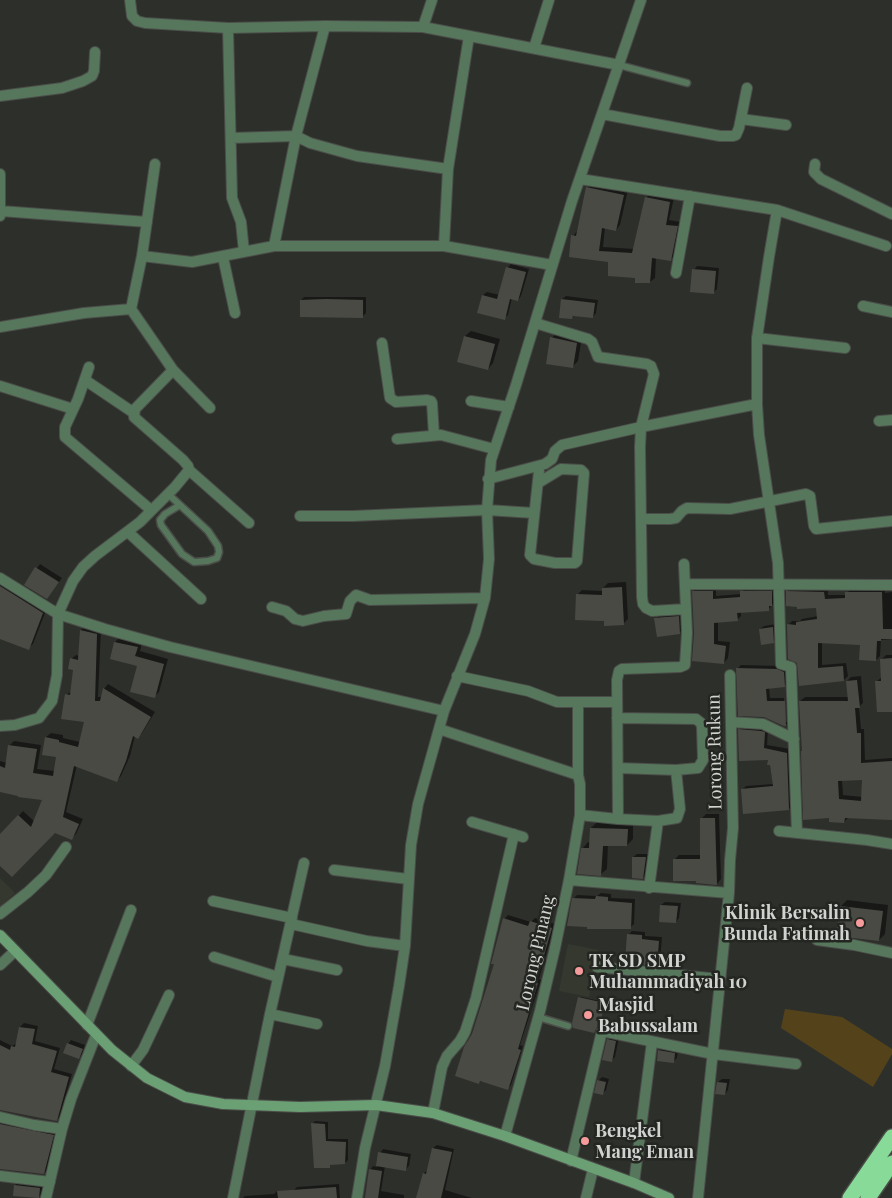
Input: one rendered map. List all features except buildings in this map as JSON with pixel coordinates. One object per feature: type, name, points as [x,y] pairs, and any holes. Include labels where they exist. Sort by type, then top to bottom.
[{"type":"highway","points":[[850,1198],[892,1137]]},
{"type":"highway","points":[[868,1198],[892,1163]]},
{"type":"street","points":[[130,0],[132,16],[140,22],[228,28],[325,26],[423,27],[619,64]]},
{"type":"street","points":[[423,27],[432,0]]},
{"type":"street","points":[[534,48],[548,0]]},
{"type":"street","points":[[357,1198],[365,1148],[386,1058],[405,946],[411,845],[418,804],[444,711],[475,634],[485,598],[489,559],[488,479],[494,448],[509,407],[580,179],[641,0]]},
{"type":"street","points":[[274,246],[296,136],[325,26]]},
{"type":"street","points":[[228,28],[232,198],[241,222],[244,252]]},
{"type":"street","points":[[444,246],[448,169],[469,36]]},
{"type":"street","points":[[0,96],[62,88],[83,81],[92,76],[94,71],[94,52]]},
{"type":"street","points":[[602,114],[729,137],[736,135],[738,132],[747,88]]},
{"type":"street","points":[[741,119],[786,126]]},
{"type":"street","points":[[231,138],[296,136],[310,143],[357,156],[448,169]]},
{"type":"street","points":[[155,164],[142,256],[131,309],[173,370],[210,408]]},
{"type":"street","points":[[815,164],[814,172],[821,179],[892,214]]},
{"type":"street","points":[[0,174],[0,214],[147,222]]},
{"type":"street","points":[[580,179],[778,210],[886,246]]},
{"type":"street","points":[[676,273],[690,196]]},
{"type":"street","points":[[778,210],[757,338],[757,404],[768,502],[776,544],[781,664],[791,667],[798,832]]},
{"type":"street","points":[[142,256],[192,262],[274,246],[444,246],[552,265]]},
{"type":"street","points":[[222,257],[234,313]]},
{"type":"street","points":[[863,306],[892,312]]},
{"type":"street","points":[[0,327],[84,313],[131,309]]},
{"type":"street","points":[[535,323],[588,339],[592,342],[598,357],[651,366],[654,374],[641,427],[643,604],[646,608],[652,610],[686,608]]},
{"type":"street","points":[[757,338],[845,348]]},
{"type":"street","points":[[382,343],[390,398],[396,402],[431,401],[434,435]]},
{"type":"street","points":[[89,367],[64,427],[65,437],[151,510]]},
{"type":"street","points":[[173,370],[135,409],[136,420],[183,460],[189,470],[249,523]]},
{"type":"street","points":[[85,380],[134,413]]},
{"type":"street","points":[[0,386],[73,409]]},
{"type":"street","points":[[471,401],[509,407]]},
{"type":"street","points":[[488,479],[545,464],[562,445],[757,404]]},
{"type":"street","points":[[880,421],[892,420]]},
{"type":"street","points":[[397,439],[441,435],[494,448]]},
{"type":"street","points":[[538,483],[561,469],[581,470],[584,473],[577,561],[575,563],[555,563],[532,557],[530,550],[539,471]]},
{"type":"street","points":[[0,726],[15,725],[38,718],[52,701],[57,675],[58,614],[69,588],[83,567],[128,532],[168,494],[189,470]]},
{"type":"street","points":[[641,519],[670,519],[676,518],[687,508],[730,509],[808,494],[810,496],[816,529],[892,521]]},
{"type":"street","points":[[300,516],[353,516],[487,510],[534,513]]},
{"type":"street","points":[[128,532],[201,599]]},
{"type":"street","points":[[618,819],[617,673],[622,669],[680,667],[685,665],[686,608],[684,564]]},
{"type":"street","points":[[0,578],[58,614],[173,648],[444,711]]},
{"type":"street","points":[[685,584],[892,585]]},
{"type":"street","points":[[272,607],[286,611],[295,619],[303,621],[324,616],[346,614],[350,601],[356,595],[370,600],[485,598]]},
{"type":"street","name":"Lorong Rukun","points":[[698,1198],[729,893],[733,828],[730,675]]},
{"type":"street","points":[[457,676],[528,691],[557,702],[617,702]]},
{"type":"street","name":"Lorong Pinang","points":[[505,1136],[555,948],[580,815],[578,703]]},
{"type":"street","points":[[617,718],[699,720],[702,727],[703,760],[701,765],[694,770],[618,768]]},
{"type":"street","points":[[731,722],[763,724],[794,740]]},
{"type":"street","points":[[439,729],[578,775]]},
{"type":"street","points":[[580,815],[658,821],[677,818],[679,814],[676,770]]},
{"type":"street","points":[[649,888],[658,821]]},
{"type":"street","points":[[433,1114],[442,1067],[447,1056],[460,1042],[465,1032],[476,998],[518,835],[472,822]]},
{"type":"street","points":[[779,831],[892,844]]},
{"type":"street","points":[[0,914],[46,875],[66,847]]},
{"type":"street","points":[[233,1198],[270,1014],[304,863]]},
{"type":"street","points":[[334,870],[408,879]]},
{"type":"street","points":[[569,880],[729,893]]},
{"type":"street","points":[[212,901],[367,941],[405,946]]},
{"type":"street","points":[[87,1025],[131,910]]},
{"type":"street","points":[[0,936],[96,1035],[131,1066],[147,1078],[185,1097],[223,1104],[252,1106],[376,1105],[433,1114],[505,1136],[634,1183],[669,1198]]},
{"type":"street","points":[[817,940],[892,953]]},
{"type":"street","points":[[0,965],[15,950]]},
{"type":"street","points":[[214,957],[278,977]]},
{"type":"street","points":[[283,958],[337,970]]},
{"type":"street","points":[[597,967],[720,979]]},
{"type":"street","points":[[131,1066],[142,1050],[169,995]]},
{"type":"street","points":[[270,1014],[317,1024]]},
{"type":"street","points":[[571,1161],[601,1032],[713,1054],[796,1064]]},
{"type":"street","points":[[46,1198],[71,1099],[96,1035]]},
{"type":"street","points":[[634,1183],[652,1042]]},
{"type":"street","points":[[0,1117],[62,1129]]},
{"type":"street","points":[[586,1198],[593,1169]]},
{"type":"street","points":[[0,1176],[50,1182]]},
{"type":"lane","points":[[619,64],[687,83]]},
{"type":"lane","points":[[168,494],[180,505],[208,531],[218,546],[219,552],[216,558],[208,561],[194,562],[182,554],[161,525],[160,520],[165,514],[180,505]]},
{"type":"lane","points":[[538,1017],[568,1026]]},
{"type":"shaded area","points":[[0,878],[15,893],[0,907]]},
{"type":"shaded area","name":"TK SD SMP Muhammadiyah 10","points":[[568,944],[598,950],[589,997],[559,991]]},
{"type":"shaded area","points":[[785,1009],[842,1017],[892,1049],[892,1054],[873,1087],[781,1028]]},
{"type":"place","name":"Klinik Bersalin Bunda Fatimah","points":[[860,923]]},
{"type":"place","name":"TK SD SMP Muhammadiyah 10","points":[[579,971]]},
{"type":"place","name":"Masjid Babussalam","points":[[588,1015]]},
{"type":"place","name":"Bengkel Mang Eman","points":[[585,1141]]}]
